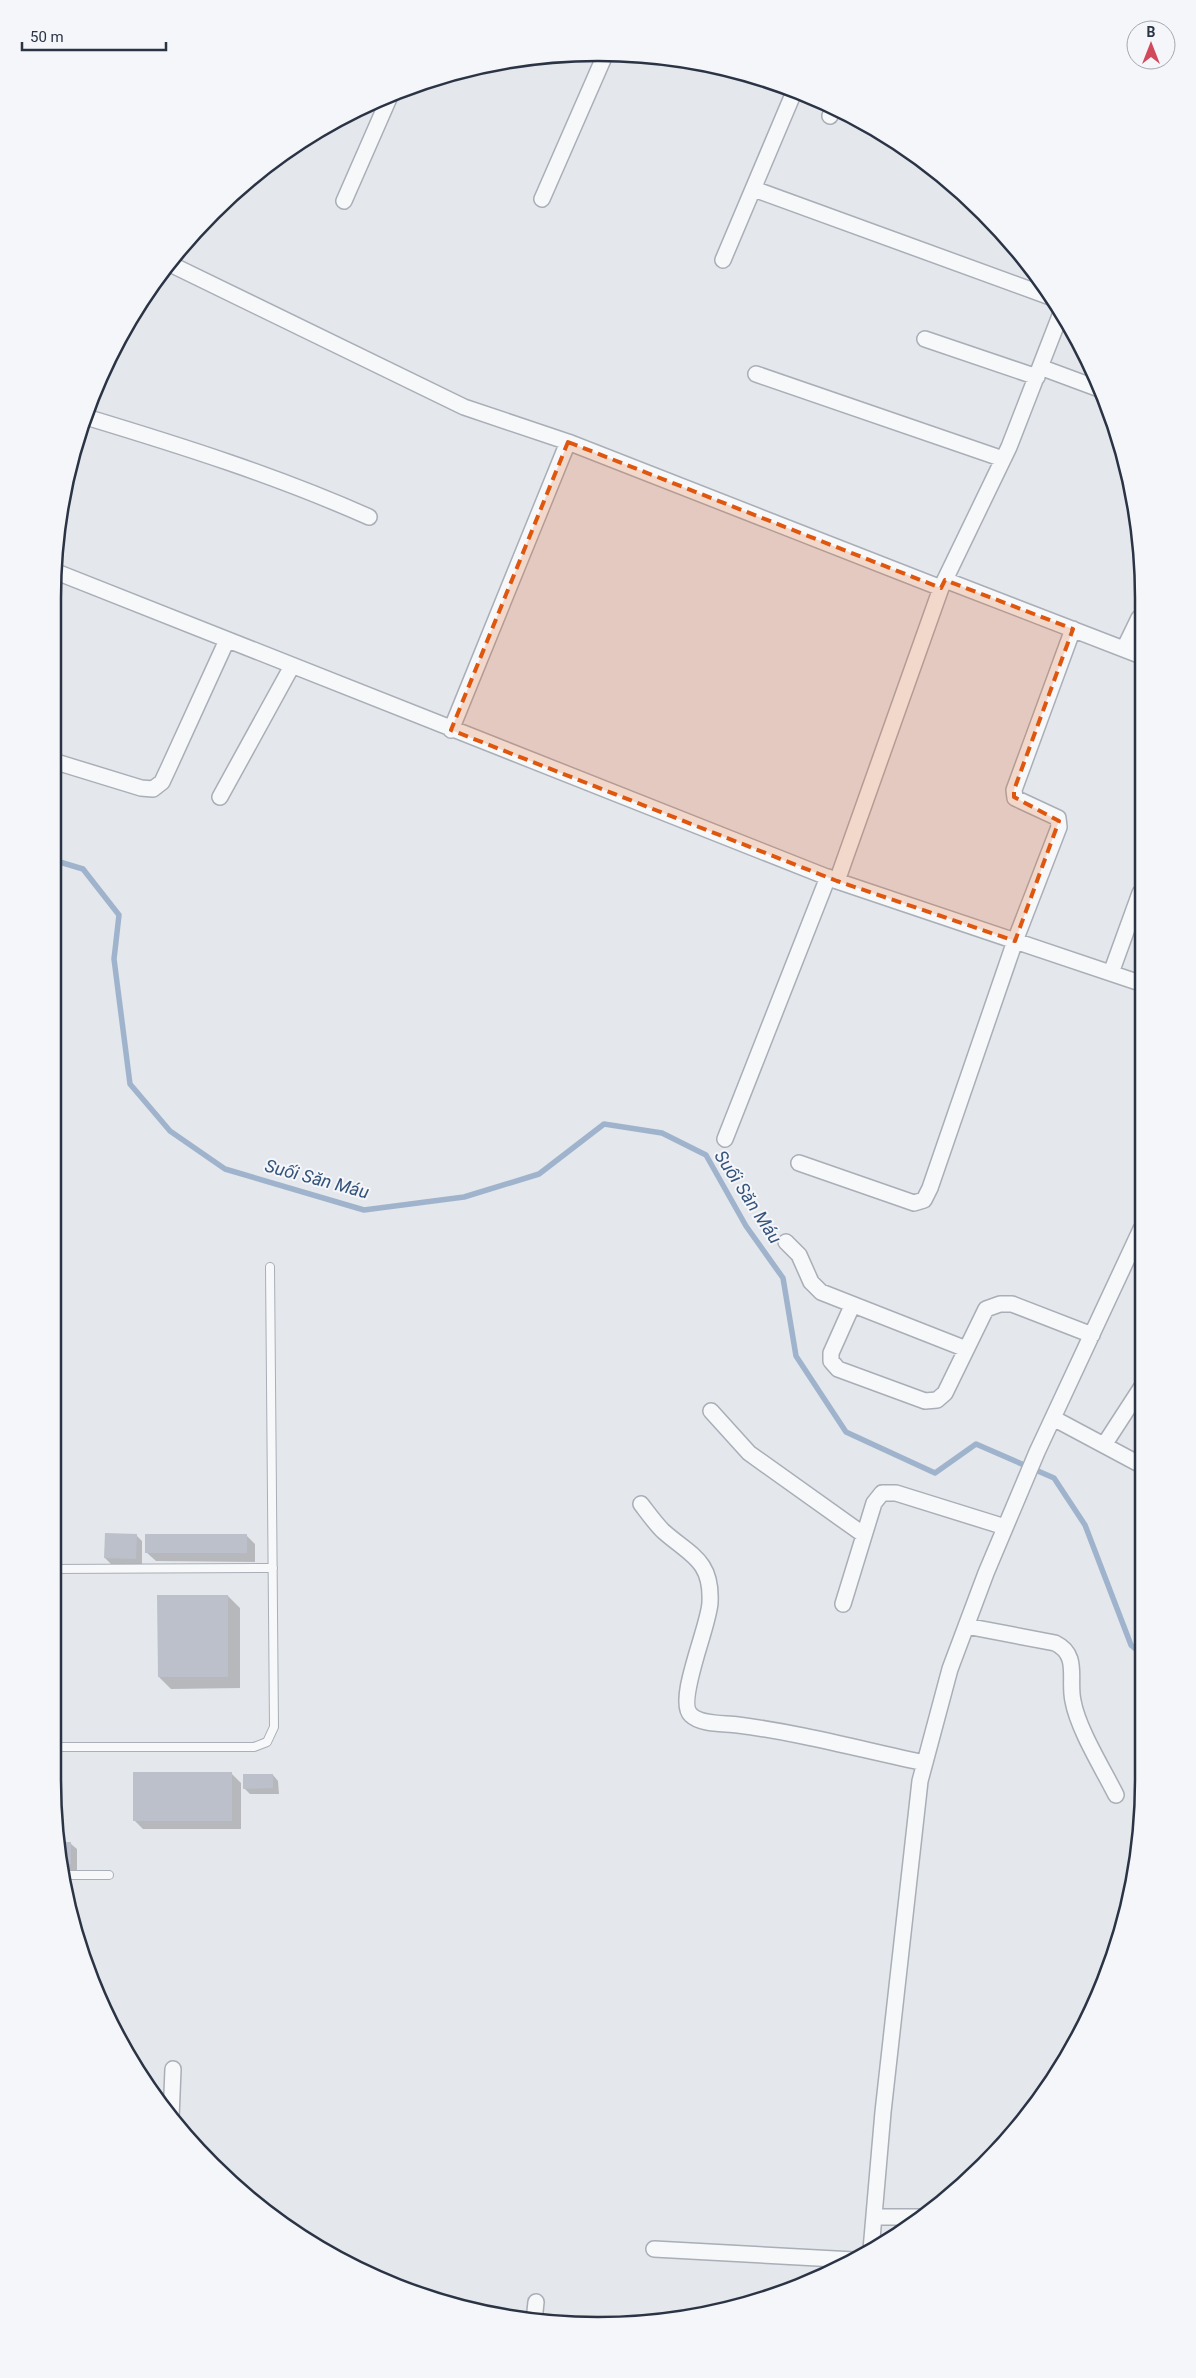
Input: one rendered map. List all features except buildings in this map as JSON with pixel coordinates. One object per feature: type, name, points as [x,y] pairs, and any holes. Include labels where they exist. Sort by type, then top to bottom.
[{"type":"street","points":[[542,199],[602,61]]},
{"type":"street","points":[[723,260],[792,98]]},
{"type":"street","points":[[344,201],[386,105]]},
{"type":"street","points":[[754,189],[1039,293]]},
{"type":"street","points":[[175,267],[464,407],[568,442],[943,584],[1073,629],[1135,653]]},
{"type":"street","points":[[725,1139],[832,879],[943,584],[1003,459],[1058,322]]},
{"type":"street","points":[[925,339],[1091,387]]},
{"type":"street","points":[[756,374],[1003,459]]},
{"type":"street","points":[[92,419],[204,453],[309,490],[370,516]]},
{"type":"street","points":[[451,730],[568,442]]},
{"type":"street","points":[[62,574],[451,730],[832,879],[1135,981]]},
{"type":"street","points":[[1124,649],[1135,626]]},
{"type":"street","points":[[800,1163],[914,1203],[924,1200],[930,1188],[1015,941],[1056,836],[1059,821],[1015,798],[1014,790],[1073,629]]},
{"type":"street","points":[[61,763],[153,790],[162,782],[227,640]]},
{"type":"street","points":[[220,797],[292,666]]},
{"type":"street","points":[[1111,973],[1135,908]]},
{"type":"street","points":[[872,2241],[884,2103],[920,1781],[950,1669],[1005,1527],[1037,1452],[1135,1241]]},
{"type":"street","points":[[786,1242],[800,1255],[811,1282],[821,1292],[852,1306],[966,1349]]},
{"type":"street","points":[[852,1306],[831,1352],[831,1361],[838,1369],[925,1401],[937,1400],[945,1393],[986,1309],[1000,1304],[1012,1304],[1092,1335]]},
{"type":"street","points":[[1104,1445],[1135,1397]]},
{"type":"street","points":[[711,1412],[749,1453],[864,1535]]},
{"type":"street","points":[[1053,1418],[1135,1462]]},
{"type":"street","points":[[843,1604],[874,1503],[882,1493],[896,1493],[1005,1527]]},
{"type":"street","points":[[641,1504],[661,1529],[702,1563],[708,1575],[710,1603],[693,1673],[687,1689],[687,1710],[692,1716],[704,1721],[754,1727],[925,1763]]},
{"type":"street","points":[[966,1626],[1055,1643],[1063,1647],[1070,1656],[1073,1702],[1078,1716],[1116,1795]]},
{"type":"street","points":[[171,2106],[173,2069]]},
{"type":"street","points":[[874,2217],[909,2217]]},
{"type":"street","points":[[654,2249],[839,2259]]},
{"type":"street","points":[[535,2313],[536,2302]]},
{"type":"lane","points":[[61,1747],[254,1747],[267,1742],[274,1727],[270,1267]]},
{"type":"lane","points":[[61,1570],[273,1568]]},
{"type":"lane","points":[[70,1875],[109,1875]]},
{"type":"highlighted area","points":[[568,442],[941,588],[945,580],[1073,629],[1014,790],[1014,797],[1059,821],[1015,941],[837,881],[451,730]]},
{"type":"waterway","name":"Suối Săn Máu","points":[[61,862],[83,869],[119,915],[114,959],[130,1084],[170,1131],[225,1169],[364,1210],[464,1197],[539,1174],[604,1124],[662,1133],[706,1155],[746,1226],[783,1278],[796,1356],[846,1432],[935,1473],[976,1444],[1054,1478],[1085,1525],[1131,1645],[1135,1648]]}]
